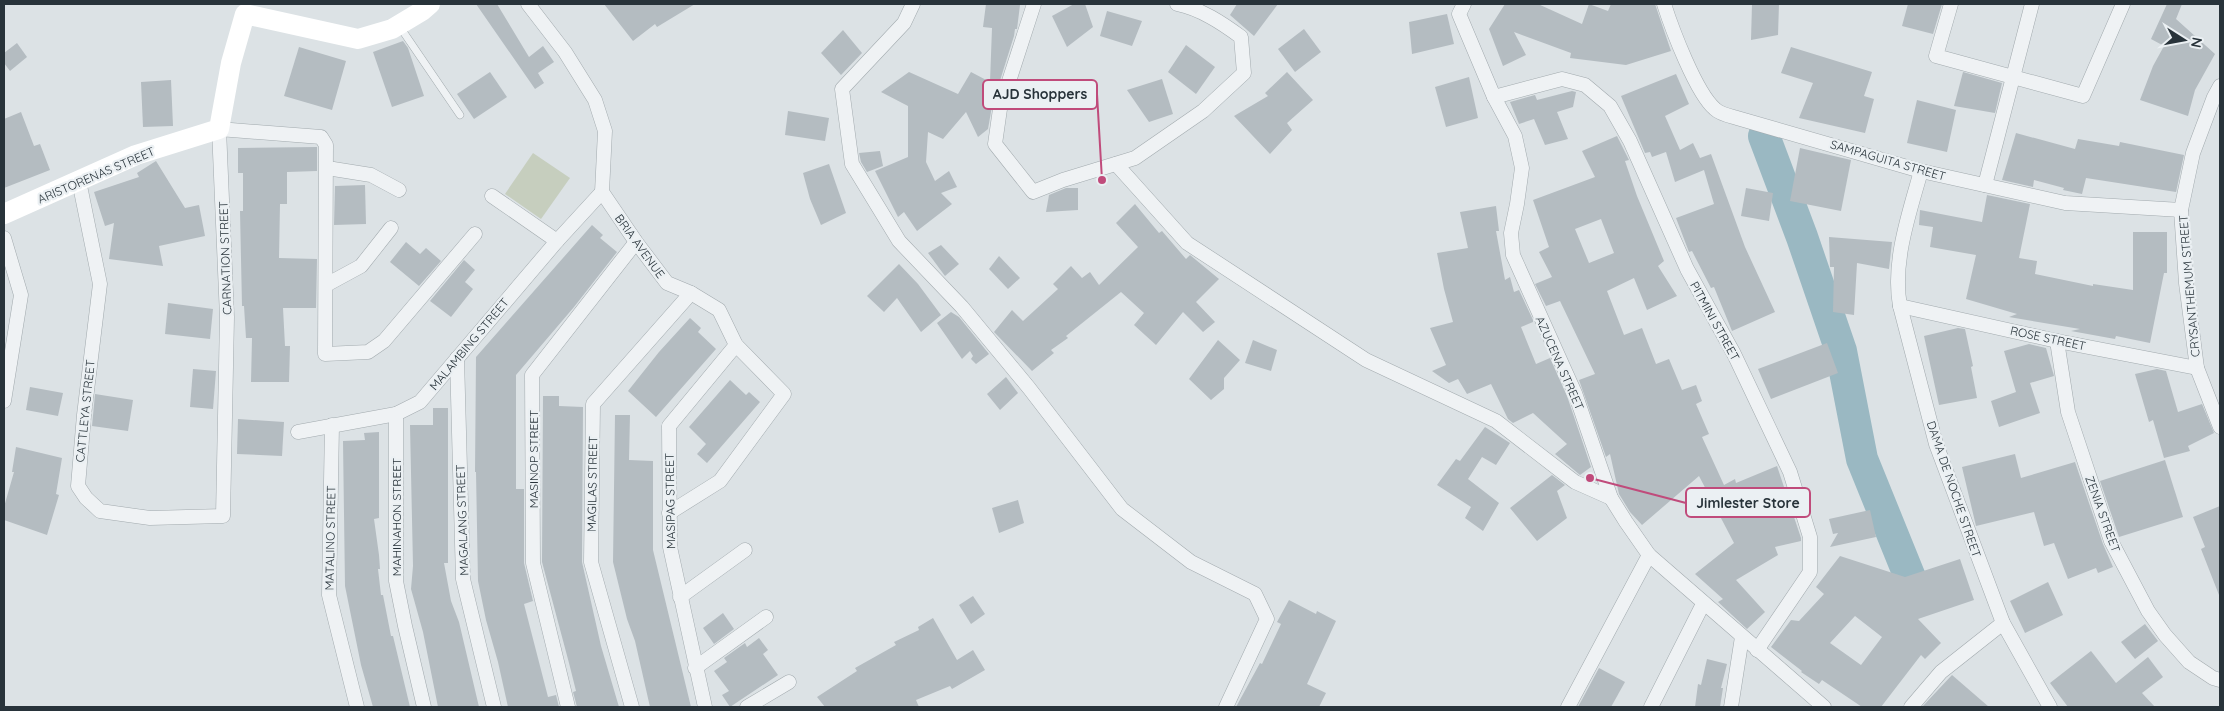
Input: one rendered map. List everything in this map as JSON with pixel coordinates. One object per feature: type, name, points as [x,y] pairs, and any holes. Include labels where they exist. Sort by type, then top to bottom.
[{"type":"street","points":[[248,9],[358,39],[399,24],[422,11],[430,4]]},
{"type":"street","points":[[528,4],[542,20],[595,100],[605,131],[602,192]]},
{"type":"street","points":[[913,4],[904,23],[842,89],[852,164],[899,241],[962,307],[1029,388],[1122,509],[1190,562],[1255,594],[1267,619],[1226,707]]},
{"type":"street","points":[[1034,4],[1000,109],[995,144],[1033,192],[1063,180],[1135,158],[1203,111],[1244,74],[1242,37],[1221,22],[1188,6],[1177,4]]},
{"type":"street","name":"AZUCENA STREET","points":[[1464,4],[1459,14],[1494,97],[1515,136],[1522,168],[1511,233],[1513,255],[1576,393],[1611,498],[1649,555],[1703,604],[1824,707]]},
{"type":"street","name":"SAMPAGUITA STREET","points":[[1664,4],[1674,34],[1696,80],[1716,110],[1736,118],[1920,171],[2065,203],[2181,210]]},
{"type":"street","points":[[1951,4],[1936,56],[2084,96],[2123,4]]},
{"type":"street","points":[[1985,185],[2032,4]]},
{"type":"street","name":"CARNATION STREET","points":[[223,516],[227,316],[219,129],[231,63],[248,9]]},
{"type":"street","name":"PITMINI STREET","points":[[1494,97],[1562,80],[1585,85],[1610,106],[1630,141],[1686,269],[1734,354],[1786,464],[1810,537],[1810,572],[1757,650]]},
{"type":"street","name":"CRYSANTHEMUM STREET","points":[[2220,86],[2214,97],[2194,153],[2181,210],[2186,283],[2197,368],[2220,428]]},
{"type":"street","points":[[219,129],[321,137],[326,145],[325,354],[368,352],[384,341],[476,234]]},
{"type":"street","name":"ARISTORENAS STREET","points":[[4,214],[136,155],[219,129]]},
{"type":"street","points":[[1116,164],[1187,243],[1366,360],[1496,421],[1575,482],[1611,498]]},
{"type":"street","points":[[327,168],[371,175],[399,190]]},
{"type":"street","name":"DAMA DE NOCHE STREET","points":[[1920,171],[1903,237],[1897,290],[1900,306],[1936,444],[2003,623],[2050,707]]},
{"type":"street","name":"CATTLEYA STREET","points":[[79,181],[100,284],[84,415],[78,486],[86,498],[100,511],[150,518],[223,516]]},
{"type":"street","name":"MALAMBING STREET","points":[[298,432],[396,414],[420,402],[557,241],[602,192]]},
{"type":"street","name":"BRIA AVENUE","points":[[602,192],[667,283],[691,293],[719,310],[736,345],[784,394],[720,481],[669,513]]},
{"type":"street","points":[[492,196],[557,241]]},
{"type":"street","points":[[326,285],[361,266],[391,228]]},
{"type":"street","points":[[4,238],[21,295],[4,401]]},
{"type":"street","name":"MASINOP STREET","points":[[568,707],[533,563],[532,375],[636,242]]},
{"type":"street","name":"MAGILAS STREET","points":[[632,707],[591,562],[593,404],[691,293]]},
{"type":"street","name":"ROSE STREET","points":[[1900,306],[2057,341],[2197,368]]},
{"type":"street","name":"ZENIA STREET","points":[[2057,341],[2068,412],[2111,541],[2148,611],[2165,634],[2188,662],[2213,678],[2220,680]]},
{"type":"street","name":"MASIPAG STREET","points":[[705,707],[670,547],[669,426],[736,345]]},
{"type":"street","name":"MAGALANG STREET","points":[[457,358],[463,579],[494,707]]},
{"type":"street","name":"MAHINAHON STREET","points":[[396,414],[396,581],[404,626],[424,707]]},
{"type":"street","name":"MATALINO STREET","points":[[332,425],[329,595],[357,707]]},
{"type":"street","points":[[680,597],[745,550]]},
{"type":"street","points":[[1568,707],[1649,555]]},
{"type":"street","points":[[1651,707],[1703,604]]},
{"type":"street","points":[[695,668],[766,617]]},
{"type":"street","points":[[1911,707],[1941,672],[2003,623]]},
{"type":"street","points":[[1731,707],[1742,637]]},
{"type":"street","points":[[747,707],[789,682]]},
{"type":"lane","points":[[399,24],[460,115]]},
{"type":"green space","points":[[533,153],[570,178],[541,219],[505,194]]},
{"type":"building","points":[[476,4],[497,4],[529,57],[543,46],[554,62],[538,73],[544,83],[535,89]]},
{"type":"building","points":[[604,4],[695,4],[657,27],[655,24],[633,41]]},
{"type":"building","points":[[986,4],[1020,5],[1017,29],[1015,29],[992,106],[988,129],[978,137],[966,112],[943,139],[928,132],[926,162],[935,181],[949,171],[957,187],[941,193],[952,204],[917,231],[904,212],[898,217],[875,171],[908,157],[908,106],[881,92],[909,72],[958,94],[971,72],[990,82],[992,28],[983,27]]},
{"type":"building","points":[[1074,4],[1085,4],[1093,27],[1067,47],[1052,16]]},
{"type":"building","points":[[1237,4],[1278,4],[1254,36],[1230,15]]},
{"type":"building","points":[[1505,4],[1538,4],[1582,24],[1589,4],[1608,11],[1611,4],[1655,4],[1671,51],[1626,65],[1570,58],[1571,53],[1514,32],[1526,55],[1503,66],[1489,29]]},
{"type":"building","points":[[1752,4],[1779,4],[1778,35],[1751,40]]},
{"type":"building","points":[[1908,4],[1942,4],[1933,34],[1902,26]]},
{"type":"building","points":[[2167,4],[2182,4],[2176,19],[2215,54],[2195,90],[2188,116],[2140,100],[2153,66],[2164,46],[2151,39]]},
{"type":"building","points":[[1107,11],[1142,21],[1132,46],[1100,36]]},
{"type":"building","points":[[1447,14],[1454,44],[1412,54],[1409,22]]},
{"type":"building","points":[[1304,29],[1321,52],[1295,72],[1278,49]]},
{"type":"building","points":[[843,30],[862,53],[841,75],[821,53]]},
{"type":"building","points":[[403,41],[408,48],[424,96],[392,107],[373,52]]},
{"type":"building","points":[[17,43],[27,57],[10,71],[4,63],[4,53]]},
{"type":"building","points":[[1186,45],[1215,67],[1196,94],[1168,72]]},
{"type":"building","points":[[299,47],[346,61],[332,110],[284,96]]},
{"type":"building","points":[[1791,47],[1872,72],[1864,96],[1874,99],[1865,133],[1799,118],[1813,83],[1781,73]]},
{"type":"building","points":[[490,72],[507,97],[474,119],[457,94]]},
{"type":"building","points":[[1287,72],[1313,100],[1287,123],[1292,130],[1270,154],[1234,116],[1268,96],[1265,93]]},
{"type":"building","points":[[1963,72],[2002,83],[1995,113],[1954,106]]},
{"type":"building","points":[[1676,74],[1689,104],[1665,116],[1680,150],[1693,143],[1700,158],[1711,154],[1745,247],[1775,312],[1732,331],[1714,287],[1711,288],[1692,251],[1689,252],[1676,218],[1714,204],[1704,170],[1675,182],[1666,152],[1652,157],[1650,152],[1645,153],[1621,96]]},
{"type":"building","points":[[1469,77],[1478,118],[1446,127],[1435,87]]},
{"type":"building","points":[[1162,79],[1173,114],[1149,122],[1127,90]]},
{"type":"building","points":[[171,80],[173,126],[143,127],[141,82]]},
{"type":"building","points":[[1572,91],[1576,92],[1573,107],[1557,112],[1568,139],[1545,145],[1534,119],[1519,124],[1510,102],[1535,95],[1537,100]]},
{"type":"building","points":[[1917,100],[1956,110],[1947,152],[1907,143]]},
{"type":"building","points":[[788,111],[829,118],[825,141],[785,135]]},
{"type":"building","points":[[21,112],[34,146],[40,144],[50,170],[4,188],[4,119]]},
{"type":"building","points":[[2016,133],[2075,149],[2078,139],[2119,146],[2120,142],[2184,155],[2176,192],[2086,178],[2082,194],[2034,180],[2033,187],[2002,180]]},
{"type":"building","points":[[1617,136],[1629,160],[1625,161],[1637,196],[1664,261],[1658,266],[1677,296],[1647,310],[1634,278],[1607,291],[1624,335],[1642,328],[1656,364],[1669,359],[1682,390],[1696,385],[1702,401],[1696,404],[1709,434],[1702,437],[1724,485],[1735,479],[1736,483],[1777,466],[1801,541],[1775,547],[1778,555],[1736,580],[1765,612],[1747,629],[1718,602],[1723,599],[1695,574],[1734,543],[1699,476],[1642,525],[1630,512],[1619,494],[1610,454],[1606,457],[1579,380],[1595,374],[1560,301],[1546,306],[1535,284],[1552,277],[1539,252],[1549,247],[1533,200],[1595,177],[1582,151]],"holes":[[[1601,219],[1614,253],[1589,263],[1575,229]]]},
{"type":"building","points":[[317,147],[317,171],[287,172],[287,204],[280,204],[279,258],[317,259],[316,308],[283,308],[285,346],[290,346],[289,382],[251,382],[252,338],[246,338],[244,306],[242,306],[240,211],[243,211],[243,173],[238,173],[238,148]]},
{"type":"building","points":[[1800,148],[1851,160],[1841,211],[1790,201]]},
{"type":"building","points":[[880,151],[883,166],[867,172],[861,162],[859,153]]},
{"type":"building","points":[[156,161],[185,208],[199,205],[205,236],[159,246],[163,266],[109,259],[114,223],[105,226],[94,192],[139,177],[137,173]]},
{"type":"building","points":[[829,164],[846,213],[821,225],[810,199],[803,173]]},
{"type":"building","points":[[365,185],[366,224],[334,225],[335,186]]},
{"type":"building","points":[[1066,188],[1078,188],[1078,210],[1046,212],[1049,195]]},
{"type":"building","points":[[1746,188],[1773,193],[1769,221],[1741,216]]},
{"type":"building","points":[[1987,195],[2030,204],[2019,258],[2037,261],[2035,274],[2093,286],[2093,284],[2133,290],[2133,232],[2167,232],[2167,273],[2164,273],[2150,343],[2116,336],[2115,339],[2071,331],[2080,329],[2009,317],[2017,314],[1966,299],[1976,255],[1930,247],[1933,227],[1919,225],[1920,210],[1982,222]]},
{"type":"building","points":[[1135,204],[1159,233],[1162,231],[1186,259],[1190,255],[1219,279],[1196,302],[1215,322],[1203,332],[1183,312],[1156,345],[1134,325],[1144,313],[1121,292],[1066,336],[1068,338],[1051,350],[1054,353],[1032,371],[994,332],[1012,310],[1023,321],[1058,289],[1053,284],[1071,266],[1082,278],[1090,272],[1099,285],[1138,247],[1116,223]]},
{"type":"building","points":[[1496,206],[1499,231],[1496,231],[1505,280],[1510,277],[1514,292],[1519,290],[1533,320],[1533,322],[1521,327],[1536,364],[1550,358],[1567,396],[1591,467],[1580,475],[1555,454],[1567,444],[1533,413],[1513,423],[1508,419],[1491,384],[1467,394],[1458,379],[1449,383],[1432,371],[1446,365],[1430,328],[1453,322],[1437,253],[1468,248],[1460,212]]},
{"type":"building","points":[[592,225],[603,235],[600,238],[617,252],[574,307],[516,375],[516,489],[524,489],[524,563],[533,601],[524,604],[548,697],[556,695],[559,707],[508,707],[478,581],[475,472],[476,357]]},
{"type":"building","points":[[1829,237],[1892,242],[1889,269],[1857,263],[1854,315],[1833,312],[1834,267],[1830,267]]},
{"type":"building","points":[[406,242],[420,254],[426,248],[441,261],[419,286],[390,262]]},
{"type":"building","points":[[941,245],[959,264],[945,276],[928,253]]},
{"type":"building","points":[[999,256],[1020,278],[1008,289],[989,269]]},
{"type":"building","points":[[464,260],[475,270],[465,282],[473,289],[451,317],[430,301]]},
{"type":"building","points":[[899,264],[918,284],[941,315],[921,332],[897,298],[884,312],[867,296]]},
{"type":"building","points":[[168,303],[213,309],[210,339],[165,334]]},
{"type":"building","points":[[951,312],[959,317],[989,354],[976,364],[971,359],[973,356],[970,351],[962,359],[937,323]]},
{"type":"building","points":[[690,318],[701,328],[698,332],[716,349],[656,417],[628,391],[659,352]]},
{"type":"building","points":[[1958,328],[1965,329],[1973,366],[1971,367],[1977,398],[1939,405],[1924,336]]},
{"type":"building","points":[[1218,340],[1240,360],[1224,378],[1224,389],[1211,400],[1189,379]]},
{"type":"building","points":[[1253,340],[1277,350],[1271,371],[1245,363]]},
{"type":"building","points":[[1827,343],[1838,373],[1771,399],[1758,369]]},
{"type":"building","points":[[2029,344],[2046,348],[2054,376],[2030,383],[2040,413],[1999,427],[1991,401],[2016,392],[2004,351]]},
{"type":"building","points":[[193,369],[216,371],[213,409],[190,407]]},
{"type":"building","points":[[2157,369],[2166,371],[2178,412],[2202,404],[2214,433],[2188,446],[2190,451],[2164,458],[2153,420],[2149,422],[2135,374]]},
{"type":"building","points":[[1006,377],[1018,393],[1000,410],[987,394]]},
{"type":"building","points":[[730,380],[746,395],[749,392],[760,402],[707,463],[697,454],[706,444],[689,427]]},
{"type":"building","points":[[30,387],[63,393],[58,416],[26,410]]},
{"type":"building","points":[[95,394],[133,400],[128,431],[92,426]]},
{"type":"building","points":[[543,396],[559,396],[559,406],[583,407],[582,562],[601,646],[619,707],[577,707],[573,692],[576,691],[542,562]]},
{"type":"building","points":[[433,408],[448,408],[448,563],[444,563],[451,601],[459,622],[479,707],[438,707],[423,632],[411,589],[413,566],[410,425],[433,425]]},
{"type":"building","points":[[615,415],[630,415],[629,460],[653,461],[653,550],[691,707],[650,707],[635,641],[627,619],[613,562]]},
{"type":"building","points":[[238,419],[284,422],[282,456],[237,454]]},
{"type":"building","points":[[1485,427],[1510,443],[1496,465],[1482,457],[1468,479],[1499,503],[1483,531],[1465,518],[1471,507],[1437,485],[1456,459],[1460,461]]},
{"type":"building","points":[[379,432],[379,518],[374,519],[379,555],[380,569],[378,569],[381,595],[383,595],[391,636],[393,636],[410,707],[373,707],[361,665],[345,586],[343,441],[365,440],[364,433]]},
{"type":"building","points":[[16,447],[62,458],[56,494],[59,495],[47,535],[4,520],[4,507],[14,472],[12,472]]},
{"type":"building","points":[[2015,454],[2021,478],[2075,462],[2103,544],[2113,567],[2098,573],[2096,568],[2068,579],[2054,543],[2044,546],[2034,512],[1976,526],[1962,467]]},
{"type":"building","points":[[2165,460],[2183,517],[2119,537],[2100,481]]},
{"type":"building","points":[[1552,475],[1565,485],[1557,491],[1567,518],[1537,541],[1510,508]]},
{"type":"building","points":[[1018,500],[1024,523],[999,533],[992,508]]},
{"type":"building","points":[[2220,506],[2219,595],[2201,549],[2205,547],[2193,517]]},
{"type":"building","points":[[1870,510],[1876,537],[1830,547],[1838,533],[1833,534],[1829,519]]},
{"type":"building","points":[[1840,556],[1905,577],[1960,559],[1974,600],[1918,619],[1941,643],[1925,659],[1921,655],[1881,707],[1862,707],[1822,680],[1819,684],[1771,647],[1791,620],[1799,621],[1824,594],[1816,587]],"holes":[[[1855,616],[1882,637],[1861,665],[1830,643]]]},
{"type":"building","points":[[2048,582],[2063,615],[2025,633],[2010,601]]},
{"type":"building","points":[[973,596],[985,614],[971,624],[959,605]]},
{"type":"building","points":[[1289,600],[1316,614],[1317,611],[1336,621],[1307,684],[1326,693],[1319,707],[1236,707],[1260,663],[1262,664],[1281,624],[1277,622]]},
{"type":"building","points":[[723,613],[734,629],[714,644],[703,628]]},
{"type":"building","points":[[933,618],[957,660],[973,650],[985,670],[952,689],[950,686],[916,700],[919,707],[825,707],[817,697],[857,671],[855,668],[896,645],[894,642],[919,630],[918,627]]},
{"type":"building","points":[[2145,624],[2158,641],[2135,659],[2121,642]]},
{"type":"building","points":[[759,638],[768,650],[763,654],[778,675],[730,707],[722,695],[729,691],[714,671],[727,662],[724,658],[745,643],[747,647]]},
{"type":"building","points":[[2091,651],[2116,683],[2148,657],[2163,677],[2142,693],[2155,707],[2068,707],[2050,683]]},
{"type":"building","points":[[1707,659],[1727,664],[1721,688],[1723,688],[1720,707],[1695,707],[1698,684],[1701,685]]},
{"type":"building","points":[[1599,668],[1625,682],[1611,707],[1578,707]]},
{"type":"building","points":[[1952,675],[1989,707],[1922,707]]},
{"type":"waterway","points":[[1764,136],[1802,237],[1841,351],[1862,459],[1911,580]]},
{"type":"place","name":"AJD Shoppers","points":[[1102,180]]},
{"type":"place","name":"Jimlester Store","points":[[1590,478]]}]
